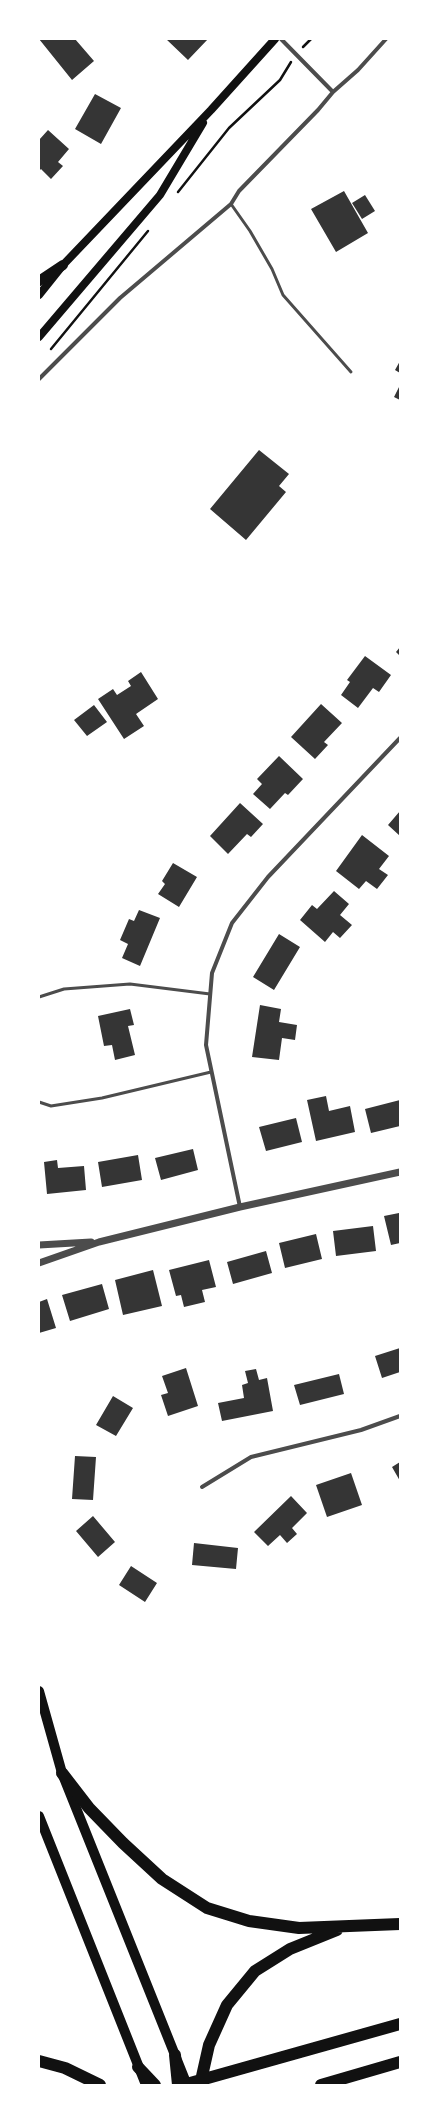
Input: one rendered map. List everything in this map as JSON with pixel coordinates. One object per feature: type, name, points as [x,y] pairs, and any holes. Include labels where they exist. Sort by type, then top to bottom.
[{"type":"highway","points":[[62,1773],[89,1808],[123,1843],[162,1879],[207,1908],[249,1921],[298,1928],[400,1924]]},
{"type":"highway","points":[[200,2085],[209,2045],[227,2005],[256,1971],[290,1948],[345,1927]]},
{"type":"highway","points":[[183,2085],[400,2024]]},
{"type":"highway","points":[[175,2055],[178,2085]]},
{"type":"highway","points":[[39,2061],[65,2068],[96,2082]]},
{"type":"highway","points":[[321,2085],[400,2062]]},
{"type":"highway","points":[[138,2067],[155,2085]]},
{"type":"main road","points":[[39,295],[63,265],[211,110],[275,39]]},
{"type":"main road","points":[[39,338],[160,195],[211,110]]},
{"type":"main road","points":[[39,281],[63,265]]},
{"type":"main road","points":[[39,1691],[62,1773],[187,2085]]},
{"type":"main road","points":[[39,1816],[146,2085]]},
{"type":"street","points":[[280,39],[333,92]]},
{"type":"street","points":[[39,379],[120,298],[231,204],[239,191],[333,92],[358,70],[386,39]]},
{"type":"street","points":[[240,1207],[206,1045],[212,973],[232,923],[268,877],[400,738]]},
{"type":"street","points":[[39,1263],[99,1242],[240,1207],[400,1172]]},
{"type":"street","points":[[39,1245],[99,1242]]},
{"type":"street","points":[[202,1487],[250,1457],[361,1430],[400,1416]]},
{"type":"lane","points":[[231,204],[250,231],[268,262],[283,295],[351,372]]},
{"type":"lane","points":[[39,997],[64,989],[130,984],[210,994]]},
{"type":"lane","points":[[39,1102],[52,1106],[102,1098],[211,1072]]},
{"type":"path","points":[[175,196],[229,128],[280,80],[295,54],[311,39]]},
{"type":"path","points":[[48,353],[152,226]]},
{"type":"building","points":[[39,39],[75,39],[94,61],[72,80]]},
{"type":"building","points":[[166,39],[208,39],[188,60]]},
{"type":"building","points":[[95,94],[121,108],[101,144],[75,129]]},
{"type":"building","points":[[48,130],[69,149],[58,162],[63,166],[51,179],[41,169],[39,171],[39,140]]},
{"type":"building","points":[[344,191],[368,233],[336,252],[311,209]]},
{"type":"building","points":[[365,195],[375,211],[362,219],[352,203]]},
{"type":"building","points":[[400,361],[400,373],[395,370]]},
{"type":"building","points":[[400,385],[400,400],[394,397]]},
{"type":"building","points":[[259,450],[289,474],[279,486],[286,492],[246,540],[210,509]]},
{"type":"building","points":[[400,647],[400,656],[396,652]]},
{"type":"building","points":[[365,656],[391,675],[379,692],[373,688],[358,708],[341,695],[350,682],[347,680]]},
{"type":"building","points":[[141,672],[158,699],[136,714],[144,726],[124,739],[98,699],[113,689],[117,695],[131,686],[128,681]]},
{"type":"building","points":[[321,704],[342,723],[324,742],[328,745],[315,759],[291,737]]},
{"type":"building","points":[[94,705],[107,722],[87,736],[74,720]]},
{"type":"building","points":[[279,756],[303,779],[288,795],[285,793],[270,809],[253,794],[262,784],[257,779]]},
{"type":"building","points":[[240,803],[263,824],[251,837],[247,834],[228,854],[210,836]]},
{"type":"building","points":[[400,811],[400,836],[388,825]]},
{"type":"building","points":[[362,835],[389,856],[379,869],[388,875],[377,889],[366,881],[359,889],[336,871]]},
{"type":"building","points":[[173,863],[197,877],[179,907],[158,894],[165,884],[162,881]]},
{"type":"building","points":[[334,891],[349,904],[340,915],[352,925],[340,938],[333,932],[325,942],[300,920],[312,905],[317,909]]},
{"type":"building","points":[[139,910],[160,918],[140,966],[122,958],[128,944],[120,940],[129,919],[134,921]]},
{"type":"building","points":[[279,934],[300,947],[274,990],[253,977]]},
{"type":"building","points":[[260,1005],[281,1009],[279,1022],[297,1025],[295,1040],[282,1038],[279,1060],[252,1057]]},
{"type":"building","points":[[130,1009],[134,1025],[128,1026],[135,1055],[115,1060],[112,1045],[104,1046],[98,1016]]},
{"type":"building","points":[[326,1096],[329,1111],[350,1106],[355,1132],[316,1141],[307,1100]]},
{"type":"building","points":[[400,1100],[400,1126],[371,1133],[365,1109]]},
{"type":"building","points":[[296,1118],[302,1142],[266,1151],[259,1127]]},
{"type":"building","points":[[193,1149],[198,1170],[161,1180],[155,1158]]},
{"type":"building","points":[[138,1155],[142,1180],[102,1187],[98,1162]]},
{"type":"building","points":[[57,1160],[58,1168],[84,1166],[86,1190],[47,1194],[44,1162]]},
{"type":"building","points":[[399,1213],[400,1243],[391,1245],[384,1216]]},
{"type":"building","points":[[373,1226],[376,1251],[336,1256],[333,1231]]},
{"type":"building","points":[[316,1234],[322,1259],[285,1268],[279,1243]]},
{"type":"building","points":[[266,1251],[272,1273],[233,1284],[227,1262]]},
{"type":"building","points":[[209,1260],[216,1287],[202,1290],[205,1302],[184,1307],[181,1295],[176,1296],[169,1270]]},
{"type":"building","points":[[153,1270],[162,1306],[123,1315],[115,1280]]},
{"type":"building","points":[[102,1284],[109,1309],[70,1321],[62,1295]]},
{"type":"building","points":[[47,1299],[56,1328],[39,1333],[39,1302]]},
{"type":"building","points":[[400,1348],[400,1372],[382,1378],[375,1356]]},
{"type":"building","points":[[186,1368],[198,1406],[168,1416],[161,1395],[168,1393],[162,1376]]},
{"type":"building","points":[[256,1369],[259,1380],[267,1378],[273,1411],[222,1421],[218,1403],[244,1398],[242,1385],[248,1383],[245,1371]]},
{"type":"building","points":[[339,1374],[344,1394],[300,1405],[294,1385]]},
{"type":"building","points":[[113,1396],[133,1408],[116,1436],[96,1425]]},
{"type":"building","points":[[75,1456],[96,1457],[93,1500],[72,1499]]},
{"type":"building","points":[[400,1462],[400,1481],[392,1467]]},
{"type":"building","points":[[351,1473],[362,1505],[327,1517],[316,1485]]},
{"type":"building","points":[[291,1496],[307,1513],[292,1528],[297,1534],[287,1543],[280,1535],[268,1546],[254,1532]]},
{"type":"building","points":[[93,1516],[115,1542],[98,1557],[76,1531]]},
{"type":"building","points":[[194,1543],[238,1548],[236,1569],[192,1565]]},
{"type":"building","points":[[131,1566],[157,1583],[145,1602],[119,1585]]}]
